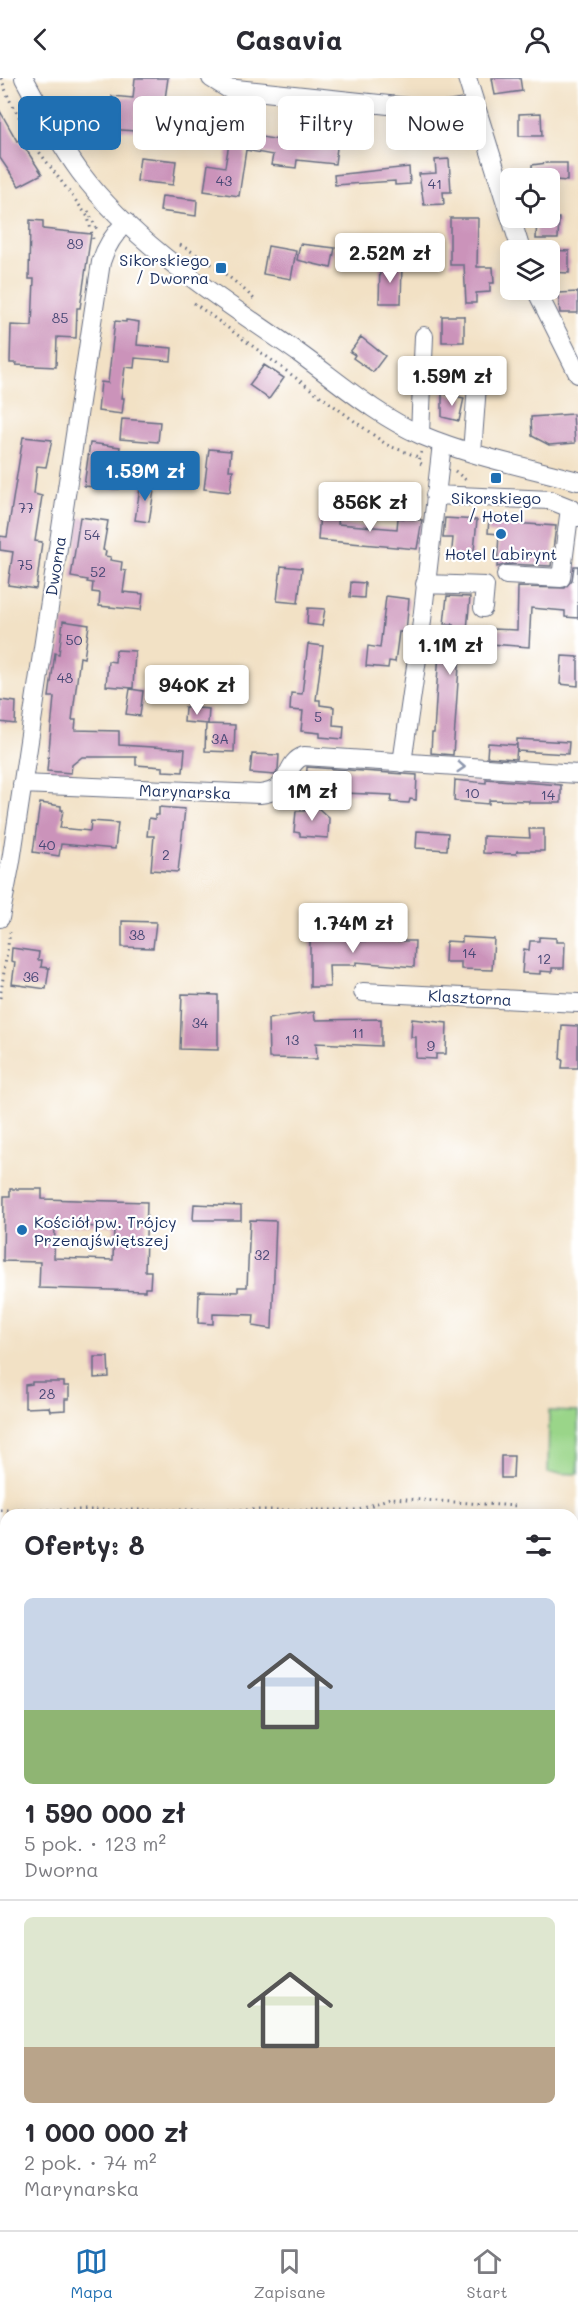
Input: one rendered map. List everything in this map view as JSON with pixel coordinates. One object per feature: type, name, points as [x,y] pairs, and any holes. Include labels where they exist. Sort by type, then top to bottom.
[{"type":"street","points":[[24,78],[51,126],[81,172],[126,222],[153,247],[240,314],[383,416],[420,435],[471,453],[578,480]]},
{"type":"street","points":[[211,78],[227,88],[386,105]]},
{"type":"street","points":[[467,78],[473,96]]},
{"type":"street","points":[[486,139],[500,184]]},
{"type":"street","name":"Dworna","points":[[0,914],[11,861],[100,262],[117,231],[126,222]]},
{"type":"street","points":[[541,300],[578,374]]},
{"type":"street","points":[[420,435],[424,336]]},
{"type":"street","points":[[441,381],[477,385],[471,453]]},
{"type":"street","points":[[402,763],[442,443]]},
{"type":"street","points":[[435,495],[550,500],[574,512],[561,578],[506,575]]},
{"type":"street","points":[[425,584],[485,586],[483,608]]},
{"type":"street","name":"Marynarska","points":[[22,784],[260,794],[269,793],[282,785],[293,764],[304,756],[578,774]]},
{"type":"street","name":"Klasztorna","points":[[363,992],[578,1003]]},
{"type":"path","points":[[177,244],[203,257],[238,284],[261,306]]},
{"type":"path","points":[[361,1509],[390,1498],[517,1506]]},
{"type":"green space","points":[[549,1411],[578,1412],[578,1474],[548,1473]]},
{"type":"building","points":[[135,78],[168,78],[165,96],[133,96]]},
{"type":"building","points":[[492,78],[520,78],[522,91],[495,95]]},
{"type":"building","points":[[121,97],[133,98],[133,131],[121,130]]},
{"type":"building","points":[[0,111],[18,141],[18,150],[26,150],[42,174],[19,186],[0,158]]},
{"type":"building","points":[[541,113],[542,136],[519,136],[519,114]]},
{"type":"building","points":[[266,138],[278,140],[278,150],[337,150],[335,164],[297,160],[296,168],[271,165],[273,155],[246,150],[266,150]]},
{"type":"building","points":[[228,150],[246,150],[239,196],[204,191],[208,164],[225,167]]},
{"type":"building","points":[[140,157],[176,161],[173,185],[137,181]]},
{"type":"building","points":[[449,159],[451,192],[443,192],[444,204],[424,205],[419,174],[436,173],[435,160]]},
{"type":"building","points":[[567,163],[567,181],[560,180],[560,168],[532,168],[532,165]]},
{"type":"building","points":[[409,167],[410,184],[395,185],[395,181],[335,185],[334,175]]},
{"type":"building","points":[[162,196],[197,200],[196,216],[160,211]]},
{"type":"building","points":[[450,218],[478,218],[477,267],[493,267],[494,283],[490,283],[490,292],[476,293],[476,303],[466,303],[464,265],[450,265]]},
{"type":"building","points":[[30,220],[43,221],[43,229],[91,234],[80,308],[77,308],[76,338],[57,337],[56,367],[10,363],[11,325],[32,326],[34,279],[29,279]]},
{"type":"building","points":[[537,228],[559,228],[558,239],[536,239]]},
{"type":"building","points":[[300,244],[335,248],[331,268],[297,260]]},
{"type":"building","points":[[268,246],[296,251],[291,279],[263,274]]},
{"type":"building","points":[[560,251],[569,251],[569,273],[560,273]]},
{"type":"building","points":[[380,264],[402,265],[401,303],[379,303]]},
{"type":"building","points":[[578,292],[578,313],[560,313],[560,293]]},
{"type":"building","points":[[442,316],[464,316],[464,342],[442,342]]},
{"type":"building","points":[[126,320],[139,322],[137,345],[172,348],[171,361],[135,358],[134,368],[125,367],[121,398],[124,398],[122,414],[98,411],[101,382],[108,383],[115,321],[126,322]]},
{"type":"building","points":[[361,337],[385,356],[373,372],[353,358],[355,355],[350,352]]},
{"type":"building","points":[[264,365],[284,378],[269,399],[249,385]]},
{"type":"building","points":[[442,393],[464,398],[459,421],[442,417]]},
{"type":"building","points":[[573,414],[575,443],[549,445],[532,436],[531,417]]},
{"type":"building","points":[[122,419],[160,422],[158,442],[120,439]]},
{"type":"building","points":[[23,437],[52,440],[46,467],[37,466],[34,494],[42,496],[35,541],[42,542],[36,589],[8,585],[13,552],[0,550],[0,536],[7,537]]},
{"type":"building","points":[[90,443],[120,447],[117,466],[121,467],[119,489],[84,486]]},
{"type":"building","points":[[209,449],[231,451],[229,470],[233,470],[230,492],[204,489]]},
{"type":"building","points":[[141,482],[155,484],[149,522],[135,520]]},
{"type":"building","points":[[320,512],[339,514],[338,524],[397,529],[398,518],[422,520],[417,549],[318,540]]},
{"type":"building","points":[[80,517],[108,521],[103,550],[106,551],[105,556],[111,557],[110,560],[122,562],[121,570],[126,571],[123,592],[143,594],[141,610],[99,606],[100,593],[92,592],[93,583],[71,577]]},
{"type":"building","points":[[489,517],[513,519],[513,523],[556,526],[551,566],[507,564],[497,567],[499,534],[488,533]]},
{"type":"building","points":[[445,518],[477,520],[473,560],[451,559],[453,538],[443,538]]},
{"type":"building","points":[[281,566],[302,568],[298,603],[277,601]]},
{"type":"building","points":[[574,566],[578,566],[578,618],[565,617],[565,611],[531,608],[529,647],[491,644],[492,629],[517,630],[518,587],[565,588],[572,580]]},
{"type":"building","points":[[351,582],[365,583],[364,598],[350,597]]},
{"type":"building","points":[[386,596],[409,599],[406,632],[399,632],[395,662],[389,661],[388,668],[366,666],[368,646],[380,648]]},
{"type":"building","points":[[447,596],[470,597],[465,652],[460,652],[453,755],[431,753],[439,650],[451,651],[453,624],[444,624]]},
{"type":"building","points":[[308,608],[325,609],[322,626],[307,624]]},
{"type":"building","points":[[63,621],[89,625],[84,658],[80,657],[72,720],[76,720],[75,730],[119,731],[119,745],[185,749],[183,772],[163,771],[163,767],[136,765],[136,757],[82,757],[72,765],[71,773],[47,771],[54,697],[49,697],[55,653],[59,654]]},
{"type":"building","points":[[308,644],[323,646],[316,700],[320,700],[320,705],[334,707],[333,725],[344,726],[343,739],[320,737],[320,733],[301,731],[303,711],[290,710],[291,693],[302,694]]},
{"type":"building","points":[[116,650],[135,651],[133,688],[106,686],[108,661],[115,662]]},
{"type":"building","points":[[562,656],[578,657],[578,686],[560,684]]},
{"type":"building","points":[[130,689],[143,691],[140,716],[126,714]]},
{"type":"building","points":[[0,700],[16,702],[15,724],[0,722]]},
{"type":"building","points":[[185,707],[209,709],[208,724],[184,722]]},
{"type":"building","points":[[206,724],[235,725],[234,752],[205,751]]},
{"type":"building","points":[[517,739],[569,742],[568,754],[517,751]]},
{"type":"building","points":[[488,743],[517,745],[516,759],[487,757]]},
{"type":"building","points":[[252,754],[279,755],[275,775],[250,773]]},
{"type":"building","points":[[307,767],[417,775],[416,800],[410,799],[409,803],[391,802],[392,795],[344,793],[345,789],[306,787]]},
{"type":"building","points":[[486,779],[561,785],[561,803],[489,800],[489,804],[454,801],[455,780],[486,783]]},
{"type":"building","points":[[305,796],[329,818],[328,838],[300,836],[300,833],[294,832],[296,811],[305,811]]},
{"type":"building","points":[[40,803],[61,806],[63,810],[60,828],[90,831],[91,821],[118,823],[115,849],[61,844],[59,856],[33,852]]},
{"type":"building","points":[[159,807],[185,809],[178,872],[151,870],[154,836],[147,836],[149,818],[155,819],[155,815],[159,815]]},
{"type":"building","points":[[529,829],[544,829],[544,851],[517,851],[516,854],[483,853],[483,836],[530,838]]},
{"type":"building","points":[[417,831],[448,833],[447,850],[416,848]]},
{"type":"building","points":[[122,921],[156,922],[153,948],[122,947]]},
{"type":"building","points":[[310,931],[356,931],[356,941],[415,941],[414,967],[356,962],[356,965],[329,965],[330,987],[310,987]]},
{"type":"building","points":[[462,937],[494,939],[492,970],[461,969],[461,962],[445,962],[446,941],[462,942]]},
{"type":"building","points":[[539,937],[556,938],[556,942],[565,942],[564,968],[552,968],[552,972],[540,971],[540,974],[522,973],[524,949],[529,950],[530,941],[539,941]]},
{"type":"building","points":[[12,948],[39,952],[38,960],[42,960],[41,967],[49,968],[46,989],[12,984],[15,962],[11,961]]},
{"type":"building","points":[[182,994],[218,995],[218,1050],[180,1049]]},
{"type":"building","points":[[314,1012],[315,1020],[381,1019],[381,1046],[316,1043],[317,1059],[269,1058],[268,1019]]},
{"type":"building","points":[[412,1019],[447,1023],[446,1054],[436,1054],[436,1059],[416,1058],[416,1037],[411,1037]]},
{"type":"building","points":[[562,1025],[578,1026],[578,1068],[562,1068],[563,1059],[560,1059]]},
{"type":"building","points":[[10,1189],[42,1189],[42,1199],[147,1202],[145,1271],[151,1271],[150,1288],[145,1288],[145,1291],[39,1288],[40,1262],[3,1261],[4,1196],[10,1196]],"holes":[[[55,1226],[114,1227],[113,1260],[54,1258]]]},
{"type":"building","points":[[194,1204],[241,1206],[241,1220],[193,1220]]},
{"type":"building","points":[[250,1220],[276,1221],[272,1329],[253,1326],[254,1315],[213,1314],[213,1324],[198,1323],[199,1291],[238,1292],[238,1287],[247,1287]]},
{"type":"building","points":[[94,1357],[108,1357],[109,1377],[94,1378]]},
{"type":"building","points":[[32,1382],[64,1382],[64,1386],[69,1386],[69,1399],[65,1399],[65,1410],[50,1411],[49,1407],[25,1408],[25,1385],[32,1384]]},
{"type":"building","points":[[501,1456],[514,1456],[513,1478],[501,1478]]},
{"type":"place","name":"Sikorskiego / Dworna","points":[[221,268]]},
{"type":"place","name":"Sikorskiego / Hotel","points":[[496,478]]},
{"type":"place","name":"Hotel Labirynt","points":[[501,534]]},
{"type":"place","name":"Kościół pw. Trójcy Przenajświętszej","points":[[22,1230]]}]
